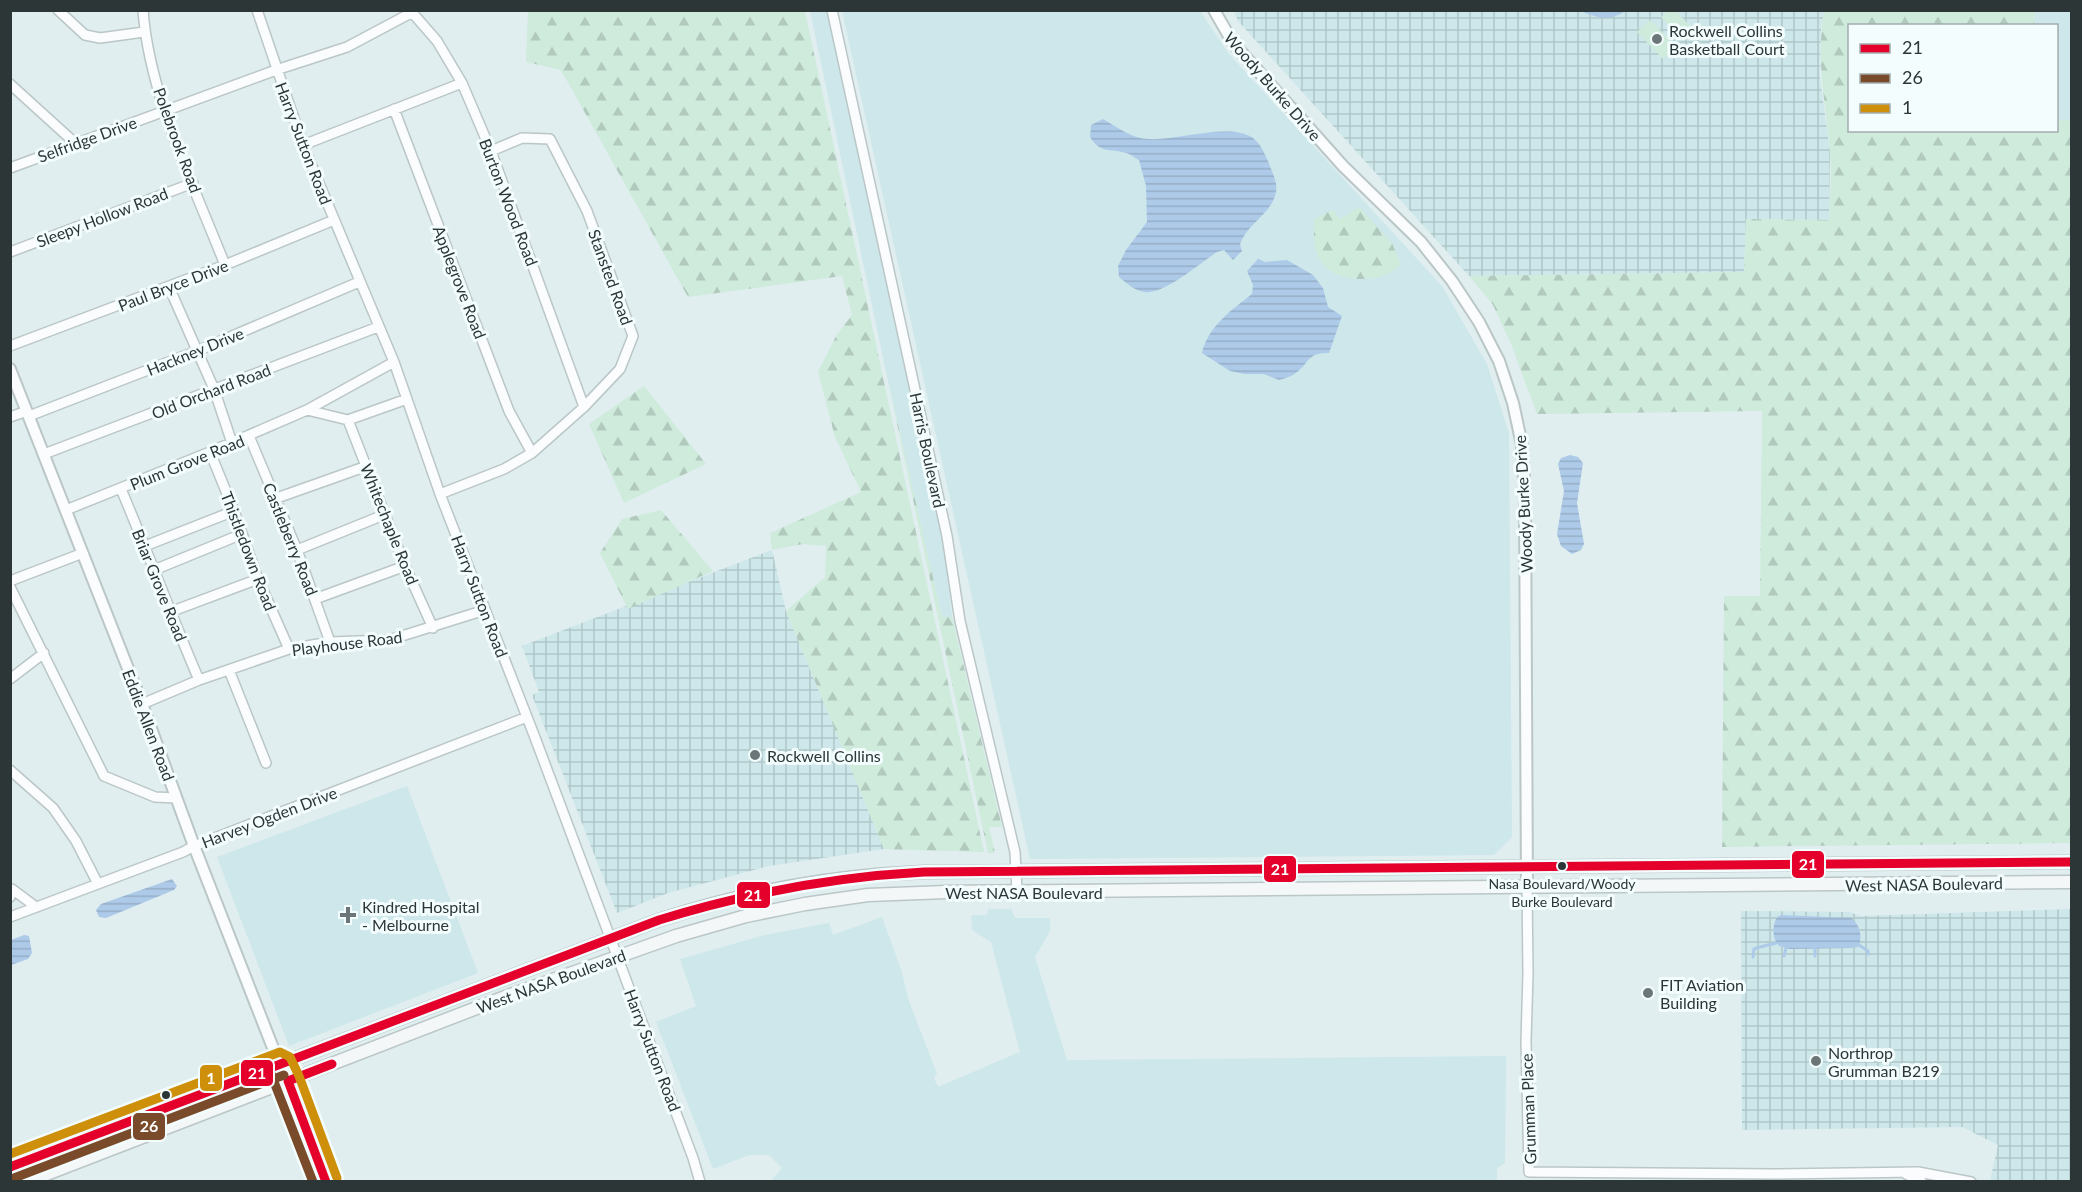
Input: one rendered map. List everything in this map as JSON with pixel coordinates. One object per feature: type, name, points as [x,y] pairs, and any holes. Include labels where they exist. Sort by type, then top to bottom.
[{"type":"main road","name":"West NASA Boulevard","points":[[10,1167],[610,938],[700,907],[807,883],[881,874],[1017,871],[2072,862]]},
{"type":"main road","points":[[1174,891],[1175,870]]},
{"type":"main road","name":"West NASA Boulevard","points":[[26,1182],[618,956],[724,922],[815,902],[898,893],[1017,891],[2072,882]]},
{"type":"street","points":[[58,10],[86,35],[100,38],[144,32]]},
{"type":"street","name":"Polebrook Road","points":[[143,10],[144,32],[164,111],[225,266]]},
{"type":"street","name":"Harris Boulevard","points":[[832,10],[947,536],[960,621],[1015,852],[1017,891]]},
{"type":"street","name":"Woody Burke Drive","points":[[1214,10],[1233,43],[1343,166],[1421,242],[1452,281],[1479,322],[1499,361],[1513,403],[1522,445],[1525,494],[1527,887]]},
{"type":"street","name":"Harry Sutton Road","points":[[256,11],[303,145],[394,362],[440,494],[618,956],[700,1182]]},
{"type":"street","name":"Selfridge Drive","points":[[10,168],[276,70],[347,47],[411,12]]},
{"type":"street","name":"Burton Wood Road","points":[[411,12],[437,41],[462,84],[491,151],[584,407]]},
{"type":"street","points":[[10,84],[75,143]]},
{"type":"street","points":[[303,145],[462,84]]},
{"type":"street","name":"Applegrove Road","points":[[394,109],[509,411],[532,453]]},
{"type":"street","name":"Stansted Road","points":[[440,494],[504,469],[532,453],[584,407],[620,369],[633,336],[587,211],[550,139],[522,138],[491,151]]},
{"type":"street","name":"Sleepy Hollow Road","points":[[10,252],[193,183]]},
{"type":"street","name":"Paul Bryce Drive","points":[[10,346],[225,266],[334,220]]},
{"type":"street","name":"Hackney Drive","points":[[10,417],[28,414],[197,351],[359,282]]},
{"type":"street","points":[[169,287],[214,389],[232,442]]},
{"type":"street","name":"Old Orchard Road","points":[[44,454],[378,327]]},
{"type":"street","name":"Plum Grove Road","points":[[66,510],[307,410],[394,362]]},
{"type":"street","name":"Eddie Allen Road","points":[[10,369],[142,704],[194,846],[288,1081]]},
{"type":"street","points":[[307,410],[348,420],[407,399]]},
{"type":"street","name":"Whitechaple Road","points":[[348,420],[405,566],[433,628]]},
{"type":"street","name":"Castleberry Road","points":[[249,436],[297,550],[330,642]]},
{"type":"street","name":"Thistledown Road","points":[[210,452],[258,579],[289,649]]},
{"type":"street","points":[[274,499],[367,466]]},
{"type":"street","name":"Briar Grove Road","points":[[121,489],[199,680]]},
{"type":"street","points":[[145,546],[234,511]]},
{"type":"street","points":[[297,550],[386,514]]},
{"type":"street","points":[[154,570],[242,534]]},
{"type":"street","points":[[10,581],[83,553]]},
{"type":"street","points":[[315,599],[405,566]]},
{"type":"street","points":[[170,612],[258,579]]},
{"type":"street","points":[[10,587],[104,776],[155,797],[176,798]]},
{"type":"street","name":"Playhouse Road","points":[[142,704],[199,680],[289,649],[330,642],[389,640],[485,610]]},
{"type":"street","points":[[10,679],[44,653]]},
{"type":"street","points":[[229,670],[266,763]]},
{"type":"street","name":"Harvey Ogden Drive","points":[[10,917],[527,717]]},
{"type":"street","points":[[10,770],[53,808],[76,841],[98,884]]},
{"type":"street","name":"Grumman Place","points":[[1527,887],[1526,1041],[1529,1172],[1773,1174],[1918,1172],[1971,1182]]},
{"type":"street","points":[[11,891],[36,907]]},
{"type":"street","points":[[288,1081],[326,1182]]},
{"type":"street","name":"Grumman Place","points":[[1904,1173],[1922,1182]]},
{"type":"shaded area","points":[[810,11],[827,11],[944,538],[952,617],[942,617],[885,367]]},
{"type":"shaded area","points":[[842,11],[1200,11],[1229,54],[1442,286],[1487,364],[1509,433],[1512,837],[1494,855],[1030,859]]},
{"type":"shaded area","points":[[1234,11],[1824,11],[1821,28],[1820,78],[1830,152],[1829,220],[1746,219],[1744,272],[1469,276],[1238,21]]},
{"type":"shaded area","points":[[2035,11],[2071,11],[2071,120],[2058,120],[2058,24],[2034,24]]},
{"type":"shaded area","points":[[772,550],[786,611],[884,849],[769,866],[668,893],[617,913],[532,695],[539,692],[522,646]]},
{"type":"shaded area","name":"Kindred Hospital - Melbourne","points":[[407,786],[478,973],[289,1046],[217,857]]},
{"type":"shaded area","points":[[989,909],[1011,909],[1015,918],[1050,918],[1050,931],[1035,957],[1067,1060],[1506,1056],[1505,1163],[1497,1168],[1497,1181],[768,1182],[782,1168],[769,1155],[749,1155],[713,1169],[656,1022],[696,1006],[680,959],[765,935],[829,923],[833,935],[882,917],[901,969],[909,1001],[937,1074],[934,1078],[938,1087],[1020,1052],[991,942],[972,930],[971,915],[987,915]]},
{"type":"shaded area","points":[[2071,909],[2071,1181],[1990,1181],[1998,1145],[1962,1127],[1742,1130],[1741,911],[1849,912],[1861,916]]},
{"type":"green space","points":[[528,11],[805,11],[984,852],[884,849],[786,611],[825,577],[826,546],[803,544],[772,550],[770,533],[861,492],[835,437],[818,372],[836,336],[852,315],[842,276],[688,297],[561,70],[526,62]]},
{"type":"green space","points":[[1668,11],[1676,11],[1692,28],[1681,39],[1661,17]]},
{"type":"green space","points":[[1824,11],[2035,11],[2034,24],[1848,24],[1848,132],[2058,132],[2058,120],[2071,120],[2071,843],[1722,847],[1724,596],[1760,596],[1762,411],[1537,414],[1511,344],[1493,305],[1469,276],[1744,272],[1746,219],[1829,220],[1831,159],[1821,64]]},
{"type":"green space","name":"Rockwell Collins Basketball Court","points":[[1650,20],[1676,46],[1663,59],[1637,32]]},
{"type":"green space","points":[[1359,207],[1392,243],[1401,265],[1385,275],[1368,279],[1341,276],[1325,267],[1316,250],[1314,219],[1333,210],[1340,219]]},
{"type":"green space","points":[[885,367],[942,617],[952,617],[1002,827],[989,827],[995,853],[988,853]]},
{"type":"green space","points":[[644,386],[706,464],[624,503],[589,424]]},
{"type":"green space","points":[[661,510],[713,571],[628,609],[600,553],[622,519]]},
{"type":"water","points":[[1581,11],[1625,11],[1614,17],[1603,18]]},
{"type":"water","points":[[1103,119],[1125,132],[1143,138],[1160,139],[1202,133],[1231,132],[1256,140],[1272,172],[1276,192],[1270,207],[1243,238],[1240,245],[1242,251],[1233,260],[1224,250],[1217,252],[1171,284],[1152,292],[1137,290],[1119,277],[1118,266],[1126,250],[1147,222],[1146,186],[1139,160],[1128,154],[1106,150],[1098,146],[1090,137],[1091,125]]},
{"type":"water","points":[[1258,259],[1265,262],[1287,260],[1313,275],[1323,288],[1328,307],[1342,316],[1329,353],[1316,354],[1293,375],[1279,380],[1264,374],[1230,371],[1202,353],[1215,327],[1252,294],[1253,285],[1247,271]]},
{"type":"water","points":[[1570,455],[1578,457],[1583,463],[1577,503],[1584,544],[1581,550],[1572,554],[1561,546],[1557,534],[1564,491],[1558,464],[1561,458]]},
{"type":"water","points":[[172,879],[177,886],[174,890],[106,918],[99,917],[96,910],[101,904]]},
{"type":"water","points":[[1781,915],[1851,918],[1858,927],[1860,943],[1858,947],[1850,948],[1790,949],[1779,946],[1774,936],[1774,925],[1777,917]]},
{"type":"water","points":[[24,935],[29,936],[32,953],[28,959],[11,965],[11,940]]},
{"type":"waterway","points":[[1753,957],[1754,949],[1776,943]]},
{"type":"waterway","points":[[1859,945],[1868,951],[1868,954]]},
{"type":"waterway","points":[[1784,956],[1786,948]]},
{"type":"waterway","points":[[1815,948],[1815,956]]},
{"type":"transit line","name":"21","points":[[10,1167],[659,920],[757,894],[823,882],[924,872],[2072,862]]},
{"type":"transit line","name":"1","points":[[10,1154],[280,1052],[290,1057],[299,1076],[337,1178]]},
{"type":"transit line","name":"21","points":[[326,1182],[288,1081],[332,1064]]},
{"type":"transit line","name":"26","points":[[269,1069],[313,1182]]},
{"type":"transit line","name":"26","points":[[14,1178],[284,1075]]},
{"type":"place","name":"Rockwell Collins Basketball Court","points":[[1657,39]]},
{"type":"place","name":"Rockwell Collins","points":[[755,755]]},
{"type":"place","name":"Nasa Boulevard/Woody Burke Boulevard","points":[[1562,866]]},
{"type":"place","name":"Kindred Hospital - Melbourne","points":[[348,915]]},
{"type":"place","name":"FIT Aviation Building","points":[[1648,993]]},
{"type":"place","name":"Northrop Grumman B219","points":[[1816,1061]]}]
